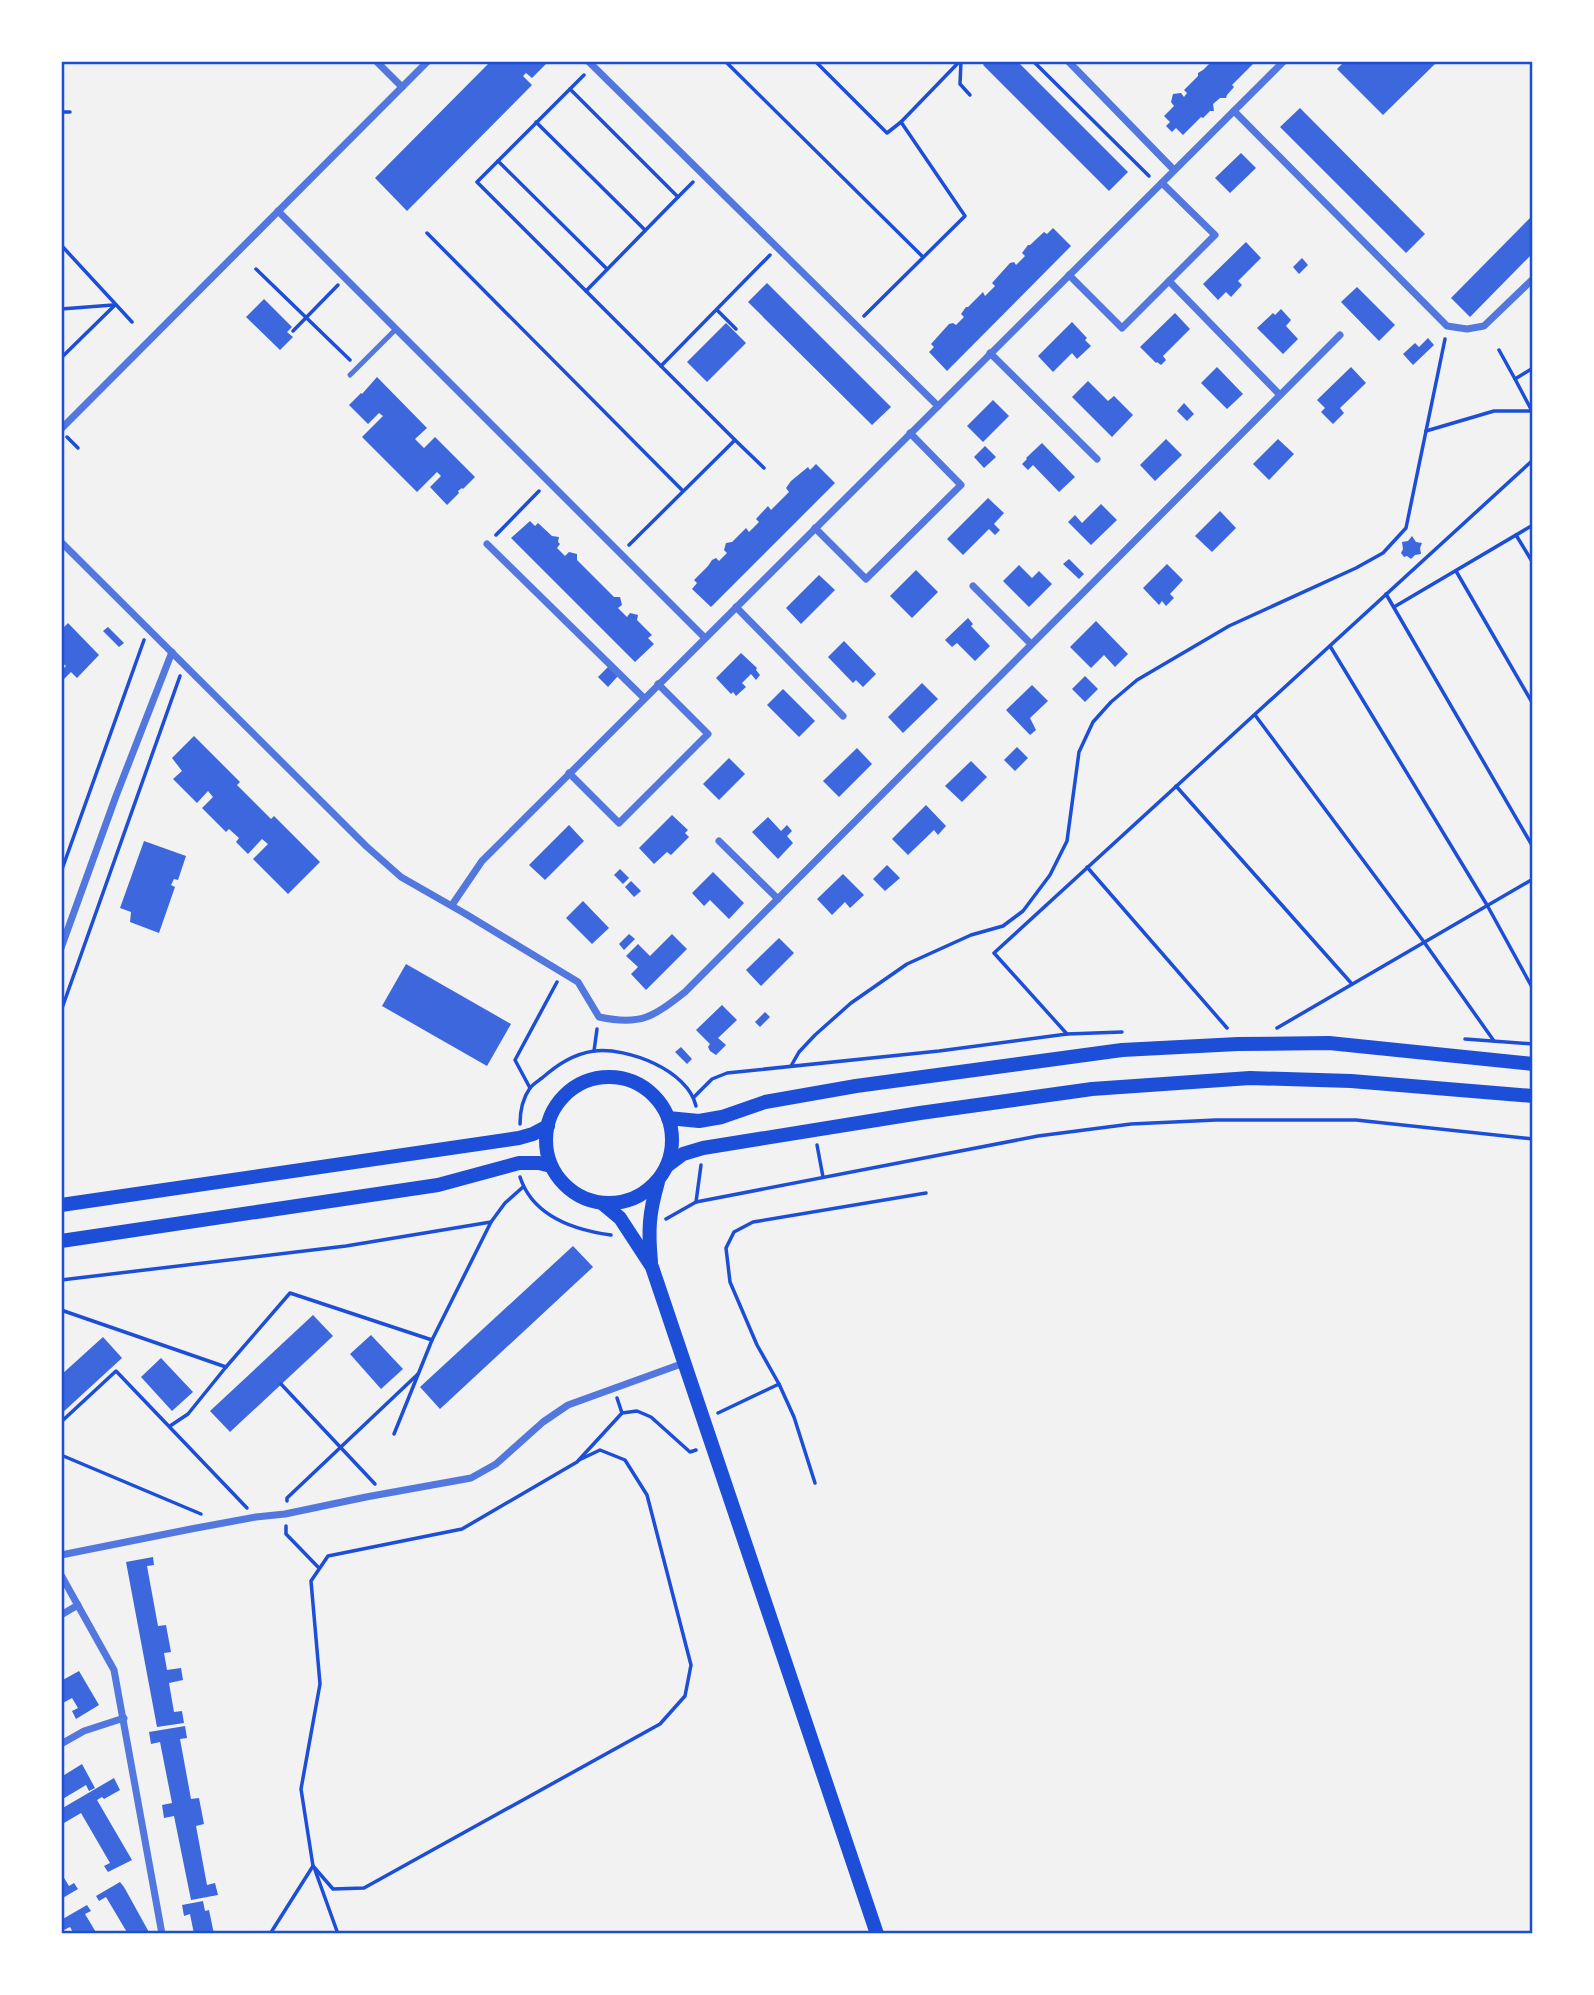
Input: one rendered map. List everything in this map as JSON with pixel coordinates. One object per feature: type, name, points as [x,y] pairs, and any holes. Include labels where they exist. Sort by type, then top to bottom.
[{"type":"main road","points":[[668,1118],[699,1121],[722,1117],[765,1102],[856,1086],[1122,1050],[1329,1043],[1533,1064]]},
{"type":"main road","points":[[614,1077],[631,1081],[660,1102],[668,1118],[672,1150],[667,1166],[647,1191],[633,1199],[602,1203],[577,1195],[558,1178],[551,1166],[546,1140],[548,1126],[554,1110],[565,1096],[579,1085],[614,1077]]},
{"type":"main road","points":[[667,1166],[683,1154],[703,1148],[1092,1089],[1250,1078],[1351,1081],[1533,1096]]},
{"type":"main road","points":[[61,1205],[519,1138],[548,1126]]},
{"type":"main road","points":[[61,1241],[438,1185],[519,1163],[551,1166]]},
{"type":"main road","points":[[658,1180],[649,1219],[652,1267],[877,1934]]},
{"type":"main road","points":[[602,1203],[620,1218],[652,1267]]},
{"type":"street","points":[[376,61],[402,88]]},
{"type":"street","points":[[61,429],[428,61]]},
{"type":"street","points":[[1068,61],[1174,170]]},
{"type":"street","points":[[452,905],[482,861],[1284,61]]},
{"type":"street","points":[[590,64],[938,406]]},
{"type":"street","points":[[1234,111],[1447,326],[1467,329],[1484,326],[1533,279]]},
{"type":"street","points":[[1069,275],[1122,328],[1215,235],[1162,183]]},
{"type":"street","points":[[278,211],[705,638]]},
{"type":"street","points":[[1169,281],[1280,395]]},
{"type":"street","points":[[61,542],[366,846],[401,877],[578,982],[599,1017],[622,1021],[649,1017],[685,992],[1340,335]]},
{"type":"street","points":[[990,354],[1097,459]]},
{"type":"street","points":[[815,528],[866,579],[961,485],[910,433]]},
{"type":"street","points":[[487,544],[644,698]]},
{"type":"street","points":[[973,586],[1031,644]]},
{"type":"street","points":[[736,607],[844,716]]},
{"type":"street","points":[[61,948],[172,652]]},
{"type":"street","points":[[569,774],[619,823],[708,734],[658,684]]},
{"type":"street","points":[[719,841],[778,899]]},
{"type":"street","points":[[61,1555],[471,1478],[496,1464],[543,1422],[568,1405],[684,1363]]},
{"type":"street","points":[[61,1575],[114,1670],[162,1934]]},
{"type":"street","points":[[61,1615],[78,1605]]},
{"type":"street","points":[[61,1744],[84,1731],[124,1718]]},
{"type":"lane","points":[[350,375],[396,329]]},
{"type":"path","points":[[725,61],[923,257]]},
{"type":"path","points":[[815,61],[887,133],[961,61]]},
{"type":"path","points":[[961,61],[960,85],[970,95]]},
{"type":"path","points":[[1032,61],[1149,176]]},
{"type":"path","points":[[590,64],[570,89],[477,182],[764,468]]},
{"type":"path","points":[[570,89],[678,197]]},
{"type":"path","points":[[61,112],[70,112]]},
{"type":"path","points":[[855,325],[965,216],[901,121]]},
{"type":"path","points":[[536,122],[645,230]]},
{"type":"path","points":[[498,161],[607,269]]},
{"type":"path","points":[[586,290],[693,182]]},
{"type":"path","points":[[427,233],[683,491]]},
{"type":"path","points":[[61,245],[132,322]]},
{"type":"path","points":[[661,366],[777,248]]},
{"type":"path","points":[[256,269],[358,367]]},
{"type":"path","points":[[293,331],[345,278]]},
{"type":"path","points":[[61,309],[115,305]]},
{"type":"path","points":[[61,358],[115,305]]},
{"type":"path","points":[[717,310],[736,329]]},
{"type":"path","points":[[791,1066],[799,1052],[851,1003],[907,964],[971,935],[1003,926],[1023,911],[1050,875],[1067,841],[1079,752],[1093,722],[1111,702],[1137,680],[1229,626],[1383,553],[1406,528],[1447,326]]},
{"type":"path","points":[[1425,431],[1494,411],[1533,411],[1499,349]]},
{"type":"path","points":[[1515,379],[1533,368]]},
{"type":"path","points":[[620,554],[734,439]]},
{"type":"path","points":[[1067,1034],[994,953],[1533,460]]},
{"type":"path","points":[[487,544],[548,481]]},
{"type":"path","points":[[1394,607],[1533,526]]},
{"type":"path","points":[[1516,535],[1533,563]]},
{"type":"path","points":[[1456,571],[1533,704]]},
{"type":"path","points":[[1386,594],[1533,847]]},
{"type":"path","points":[[61,872],[148,628]]},
{"type":"path","points":[[1330,646],[1487,905],[1533,989]]},
{"type":"path","points":[[61,1011],[184,664]]},
{"type":"path","points":[[1254,715],[1494,1041]]},
{"type":"path","points":[[1176,786],[1352,985]]},
{"type":"path","points":[[1087,867],[1228,1029],[1214,1030]]},
{"type":"path","points":[[1265,1028],[1277,1028],[1533,879]]},
{"type":"path","points":[[530,1088],[515,1060],[562,972]]},
{"type":"path","points":[[594,1051],[599,1017]]},
{"type":"path","points":[[694,1097],[712,1079],[727,1073],[939,1051],[1067,1034],[1134,1032]]},
{"type":"path","points":[[519,1125],[520,1112],[530,1088],[562,1061],[594,1051],[624,1053],[659,1065],[676,1076],[694,1097],[697,1113]]},
{"type":"path","points":[[661,1222],[696,1202],[1038,1136],[1143,1123],[1356,1120],[1533,1139]]},
{"type":"path","points":[[817,1143],[823,1177]]},
{"type":"path","points":[[696,1202],[702,1160]]},
{"type":"path","points":[[520,1175],[523,1186],[533,1200],[553,1218],[574,1228],[611,1235],[620,1233]]},
{"type":"path","points":[[394,1434],[432,1340],[491,1222],[505,1203],[523,1186]]},
{"type":"path","points":[[815,1483],[794,1417],[757,1345],[730,1282],[726,1248],[734,1232],[753,1222],[926,1193]]},
{"type":"path","points":[[61,1280],[346,1246],[491,1222]]},
{"type":"path","points":[[169,1427],[187,1414],[290,1293],[432,1340]]},
{"type":"path","points":[[61,1310],[226,1367]]},
{"type":"path","points":[[61,1422],[116,1371],[256,1517]]},
{"type":"path","points":[[320,1568],[286,1534],[287,1498],[418,1374]]},
{"type":"path","points":[[281,1384],[384,1494]]},
{"type":"path","points":[[703,1420],[779,1384]]},
{"type":"path","points":[[577,1462],[622,1413],[637,1411],[651,1417],[690,1452],[712,1445]]},
{"type":"path","points":[[313,1866],[333,1889],[364,1888],[660,1724],[685,1696],[691,1665],[647,1495],[625,1460],[600,1450],[462,1529],[328,1556],[311,1581],[320,1684],[301,1789],[313,1866],[338,1934]]},
{"type":"path","points":[[61,1455],[223,1523]]},
{"type":"path","points":[[270,1934],[313,1866]]},
{"type":"building","points":[[491,61],[549,61],[532,78],[526,73],[523,76],[532,85],[407,211],[375,178]]},
{"type":"building","points":[[987,61],[1017,61],[1128,172],[1109,191],[983,65]]},
{"type":"building","points":[[1212,61],[1256,61],[1232,85],[1234,87],[1226,98],[1220,98],[1213,104],[1214,111],[1201,117],[1183,135],[1176,128],[1172,132],[1166,126],[1170,122],[1164,116],[1174,106],[1171,102],[1173,94],[1181,93],[1184,97],[1187,93],[1184,90]]},
{"type":"building","points":[[1345,61],[1438,61],[1383,115],[1337,69]]},
{"type":"building","points":[[1300,108],[1425,234],[1406,253],[1280,127]]},
{"type":"building","points":[[1241,153],[1256,168],[1230,193],[1215,178]]},
{"type":"building","points":[[1533,215],[1533,253],[1470,317],[1451,298]]},
{"type":"building","points":[[1053,228],[1071,246],[947,371],[929,352],[934,347],[931,344],[949,324],[956,325],[964,317],[961,314],[966,307],[983,292],[985,296],[995,286],[992,283],[1010,263],[1014,262],[1016,265],[1025,256],[1022,253],[1028,245]]},
{"type":"building","points":[[1246,242],[1261,258],[1238,281],[1242,285],[1231,297],[1226,292],[1218,300],[1203,284]]},
{"type":"building","points":[[1302,258],[1308,265],[1299,274],[1293,267]]},
{"type":"building","points":[[767,283],[891,407],[872,425],[748,302]]},
{"type":"building","points":[[1357,287],[1395,325],[1379,341],[1341,302]]},
{"type":"building","points":[[264,299],[292,327],[287,332],[293,337],[280,350],[246,317]]},
{"type":"building","points":[[1281,309],[1291,320],[1286,326],[1298,339],[1283,354],[1257,328]]},
{"type":"building","points":[[1175,313],[1190,329],[1163,356],[1166,360],[1161,365],[1140,347]]},
{"type":"building","points":[[1072,322],[1091,346],[1077,359],[1072,353],[1053,372],[1038,356]]},
{"type":"building","points":[[726,323],[746,343],[707,382],[687,362]]},
{"type":"building","points":[[1428,338],[1434,345],[1413,365],[1403,354],[1415,343],[1419,347]]},
{"type":"building","points":[[1217,367],[1243,394],[1227,409],[1201,383]]},
{"type":"building","points":[[1351,367],[1366,383],[1340,408],[1344,413],[1333,424],[1321,412],[1325,408],[1317,400]]},
{"type":"building","points":[[377,377],[427,428],[415,439],[424,448],[435,437],[475,477],[458,491],[447,505],[430,487],[441,476],[437,472],[417,492],[362,437],[383,416],[379,413],[368,424],[349,405]]},
{"type":"building","points":[[1088,381],[1108,401],[1114,396],[1133,415],[1112,437],[1072,397]]},
{"type":"building","points":[[993,400],[1009,416],[983,442],[967,426]]},
{"type":"building","points":[[1184,403],[1194,414],[1187,421],[1177,411]]},
{"type":"building","points":[[1166,439],[1182,455],[1155,481],[1140,465]]},
{"type":"building","points":[[1278,439],[1294,454],[1269,480],[1253,464]]},
{"type":"building","points":[[1042,443],[1075,477],[1059,492],[1033,465],[1028,470],[1022,464]]},
{"type":"building","points":[[985,446],[996,457],[984,468],[974,457]]},
{"type":"building","points":[[816,464],[835,483],[711,607],[692,589],[697,583],[694,580],[712,560],[716,558],[719,561],[727,553],[724,550],[726,543],[732,542],[746,528],[749,532],[759,522],[756,519],[768,506],[771,510],[789,492],[786,488],[791,481]]},
{"type":"building","points":[[988,498],[1004,513],[994,524],[1000,530],[995,535],[989,529],[963,555],[947,539]]},
{"type":"building","points":[[1101,504],[1117,520],[1091,545],[1068,522],[1075,515],[1082,523]]},
{"type":"building","points":[[1220,511],[1236,528],[1212,552],[1195,536]]},
{"type":"building","points":[[530,521],[535,526],[538,523],[552,536],[559,537],[560,544],[557,548],[565,556],[569,552],[577,554],[577,560],[614,597],[620,597],[622,605],[618,608],[627,617],[630,613],[638,615],[637,620],[652,635],[648,638],[654,644],[635,662],[511,538]]},
{"type":"building","points":[[1412,536],[1416,542],[1422,543],[1421,554],[1411,559],[1401,553],[1402,542],[1408,541]]},
{"type":"building","points":[[1069,559],[1084,574],[1079,579],[1063,564]]},
{"type":"building","points":[[1167,564],[1183,580],[1170,594],[1174,598],[1166,606],[1162,601],[1159,605],[1143,588]]},
{"type":"building","points":[[1019,565],[1032,578],[1039,571],[1052,584],[1029,607],[1003,581]]},
{"type":"building","points":[[916,570],[938,592],[912,618],[890,596]]},
{"type":"building","points":[[819,575],[835,590],[801,624],[786,608]]},
{"type":"building","points":[[968,618],[973,624],[971,626],[990,646],[975,661],[957,643],[952,647],[945,640]]},
{"type":"building","points":[[1096,621],[1128,654],[1115,667],[1104,655],[1091,668],[1070,647]]},
{"type":"building","points":[[68,623],[99,655],[77,678],[71,672],[61,682],[61,671],[66,666],[61,662],[61,630]]},
{"type":"building","points":[[108,627],[124,643],[119,647],[103,631]]},
{"type":"building","points":[[844,641],[876,674],[863,687],[856,680],[853,683],[828,657]]},
{"type":"building","points":[[741,653],[757,668],[760,675],[756,680],[751,674],[742,683],[746,687],[736,696],[716,678]]},
{"type":"building","points":[[608,667],[618,676],[608,687],[598,677]]},
{"type":"building","points":[[1085,676],[1098,689],[1085,702],[1072,689]]},
{"type":"building","points":[[922,683],[938,699],[903,733],[888,717]]},
{"type":"building","points":[[1032,685],[1048,701],[1030,718],[1036,730],[1030,735],[1006,710]]},
{"type":"building","points":[[783,689],[815,721],[799,737],[767,705]]},
{"type":"building","points":[[194,736],[240,782],[237,785],[271,819],[274,816],[320,862],[288,894],[253,859],[268,844],[262,839],[248,854],[236,842],[239,838],[229,829],[226,832],[202,808],[213,797],[208,791],[197,803],[173,779],[182,771],[172,758]]},
{"type":"building","points":[[1017,747],[1028,758],[1015,771],[1004,760]]},
{"type":"building","points":[[857,748],[872,764],[839,797],[823,781]]},
{"type":"building","points":[[729,758],[745,774],[719,800],[703,784]]},
{"type":"building","points":[[971,761],[987,777],[962,802],[945,786]]},
{"type":"building","points":[[926,805],[946,826],[938,835],[934,830],[908,855],[892,839]]},
{"type":"building","points":[[672,815],[688,830],[685,833],[689,837],[671,855],[667,852],[654,864],[639,848]]},
{"type":"building","points":[[768,817],[781,831],[787,825],[792,831],[787,836],[793,843],[778,859],[752,832]]},
{"type":"building","points":[[569,825],[584,841],[545,880],[529,865]]},
{"type":"building","points":[[144,841],[186,856],[178,880],[174,879],[171,885],[175,887],[159,933],[130,922],[131,912],[120,908]]},
{"type":"building","points":[[887,865],[900,878],[885,891],[873,879]]},
{"type":"building","points":[[620,869],[629,878],[623,884],[614,875]]},
{"type":"building","points":[[713,872],[744,903],[729,919],[710,900],[704,906],[692,893]]},
{"type":"building","points":[[843,874],[864,895],[850,908],[845,902],[832,915],[817,899]]},
{"type":"building","points":[[631,881],[641,891],[634,897],[625,887]]},
{"type":"building","points":[[583,901],[609,928],[592,944],[566,918]]},
{"type":"building","points":[[629,934],[635,939],[624,950],[619,944]]},
{"type":"building","points":[[672,934],[687,949],[646,990],[631,974],[638,967],[626,956],[638,944],[650,956]]},
{"type":"building","points":[[779,938],[794,953],[761,986],[746,970]]},
{"type":"building","points":[[406,964],[511,1024],[487,1066],[382,1006]]},
{"type":"building","points":[[722,1005],[737,1020],[718,1038],[726,1045],[716,1055],[710,1051],[710,1044],[696,1030]]},
{"type":"building","points":[[765,1012],[770,1017],[760,1027],[755,1022]]},
{"type":"building","points":[[681,1047],[692,1059],[687,1064],[675,1052]]},
{"type":"building","points":[[573,1246],[593,1267],[440,1409],[420,1387]]},
{"type":"building","points":[[313,1315],[333,1336],[230,1432],[210,1411]]},
{"type":"building","points":[[371,1335],[403,1369],[381,1389],[350,1354]]},
{"type":"building","points":[[103,1337],[122,1358],[61,1414],[61,1375]]},
{"type":"building","points":[[161,1358],[193,1392],[172,1411],[141,1377]]},
{"type":"building","points":[[153,1557],[154,1565],[147,1566],[158,1626],[166,1625],[171,1652],[164,1653],[167,1670],[181,1668],[183,1680],[169,1683],[174,1712],[182,1711],[184,1723],[157,1727],[126,1562]]},
{"type":"building","points":[[79,1671],[99,1705],[76,1719],[72,1711],[78,1708],[72,1698],[61,1704],[61,1681]]},
{"type":"building","points":[[185,1726],[187,1738],[180,1739],[191,1799],[199,1798],[204,1824],[196,1826],[207,1885],[215,1883],[218,1895],[191,1900],[174,1816],[164,1818],[162,1805],[172,1803],[160,1742],[151,1744],[149,1732]]},
{"type":"building","points":[[82,1764],[95,1788],[89,1791],[86,1785],[61,1800],[61,1777]]},
{"type":"building","points":[[114,1778],[120,1790],[97,1800],[132,1860],[108,1872],[104,1866],[110,1863],[81,1813],[64,1823],[61,1809]]},
{"type":"building","points":[[61,1873],[69,1886],[74,1883],[78,1889],[61,1899]]},
{"type":"building","points":[[120,1882],[150,1934],[128,1934],[106,1897],[99,1901],[96,1896]]},
{"type":"building","points":[[203,1901],[205,1911],[209,1910],[214,1934],[194,1934],[190,1914],[184,1916],[182,1905]]},
{"type":"building","points":[[87,1905],[91,1911],[85,1914],[97,1934],[74,1934],[70,1927],[62,1931],[61,1920]]}]
